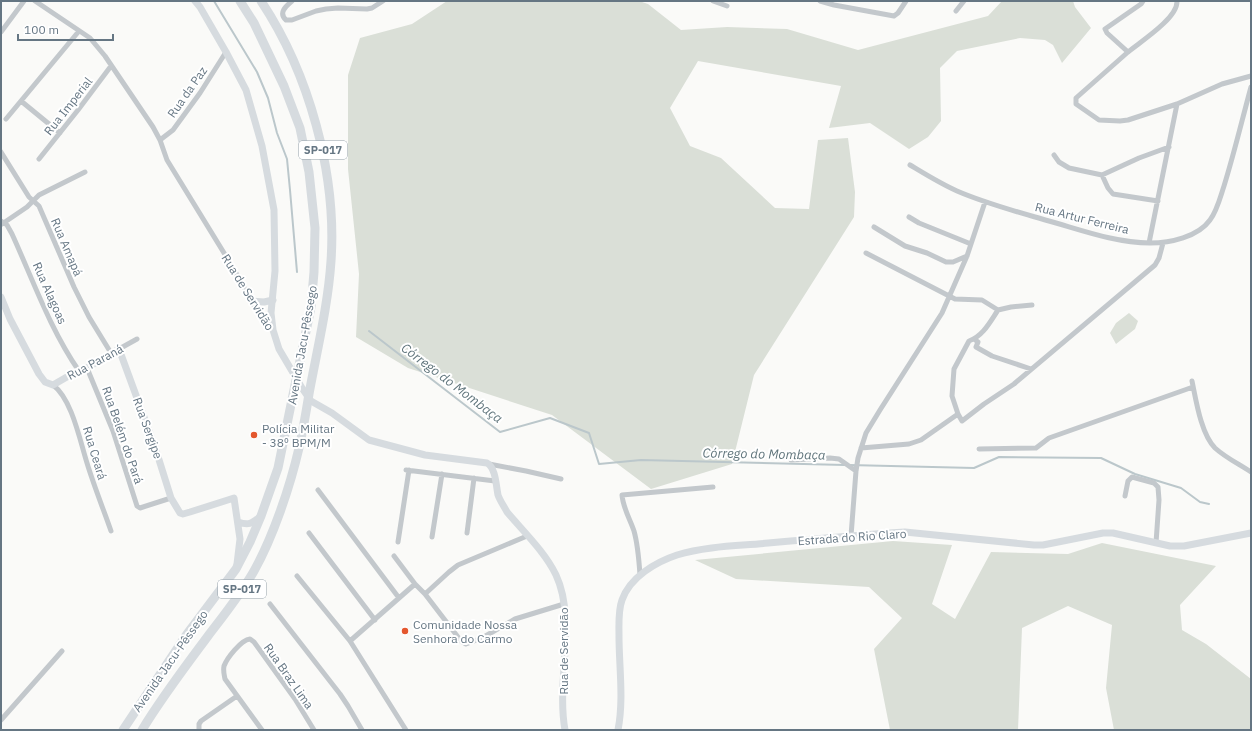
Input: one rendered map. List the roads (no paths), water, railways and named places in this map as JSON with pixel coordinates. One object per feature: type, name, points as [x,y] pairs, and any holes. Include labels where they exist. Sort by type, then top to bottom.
[{"type":"highway","name":"Avenida Jacu-Pêssego","points":[[123,730],[187,634],[236,569],[262,516],[278,468],[311,307],[314,272],[315,228],[309,172],[300,128],[284,86],[254,23],[240,1]]},
{"type":"highway","name":"Avenida Jacu-Pêssego","points":[[142,730],[158,704],[233,603],[254,571],[266,546],[287,491],[299,448],[325,311],[331,261],[332,226],[330,191],[324,152],[299,76],[284,42],[261,1]]},
{"type":"main road","points":[[195,1],[226,52],[246,90],[262,146],[274,210],[275,271],[271,313],[273,330]]},
{"type":"main road","points":[[1,297],[10,319],[39,374],[45,382],[53,385]]},
{"type":"main road","points":[[251,301],[264,302],[273,300]]},
{"type":"main road","name":"Rua de Servidão","points":[[273,330],[279,349],[311,401],[332,413],[369,440],[425,455],[489,464],[502,504],[551,566],[558,582],[564,604],[565,626],[562,706],[565,730]]},
{"type":"main road","name":"Rua Paraná","points":[[53,385],[79,371],[88,368],[119,349]]},
{"type":"main road","name":"Rua Sergipe","points":[[119,349],[155,447],[171,498],[176,507],[183,514],[234,498],[238,522]]},
{"type":"main road","points":[[236,569],[240,540],[238,522],[251,524],[262,516]]},
{"type":"main road","name":"Estrada do Rio Claro","points":[[618,730],[621,697],[619,640],[620,609],[622,599],[627,589],[640,574],[676,555],[694,551],[906,532],[1034,545],[1108,533],[1170,546],[1184,546],[1251,533]]},
{"type":"main road","points":[[118,730],[139,704]]},
{"type":"street","points":[[1,32],[24,1]]},
{"type":"street","name":"Rua de Servidão","points":[[35,1],[90,38],[105,56],[153,127],[160,140],[167,160],[232,266],[261,318],[273,330]]},
{"type":"street","points":[[292,1],[284,8],[282,13],[283,18],[286,20],[292,20],[326,9],[370,8],[383,1]]},
{"type":"street","points":[[713,1],[727,6]]},
{"type":"street","points":[[820,1],[894,16],[898,14],[906,1]]},
{"type":"street","points":[[956,11],[964,1]]},
{"type":"street","points":[[1128,52],[1105,30],[1143,1]]},
{"type":"street","points":[[1177,1],[1178,5],[1173,13],[1076,98],[1076,104],[1099,120],[1128,120],[1177,104],[1222,84],[1251,76]]},
{"type":"street","points":[[6,118],[79,31]]},
{"type":"street","name":"Rua da Paz","points":[[160,140],[172,130],[200,93],[226,52]]},
{"type":"street","name":"Rua Imperial","points":[[39,159],[111,66]]},
{"type":"street","name":"Rua Artur Ferreira","points":[[910,165],[948,187],[985,202],[1089,232],[1117,239],[1149,243],[1163,242],[1185,237],[1200,230],[1210,220],[1218,205],[1251,87]]},
{"type":"street","points":[[21,101],[60,133]]},
{"type":"street","points":[[1149,243],[1177,104]]},
{"type":"street","points":[[1054,155],[1063,166],[1102,175],[1139,158],[1169,147]]},
{"type":"street","name":"Rua Amapá","points":[[1,152],[29,197],[39,206],[74,287],[110,354]]},
{"type":"street","points":[[2,222],[27,207],[39,195],[85,172]]},
{"type":"street","points":[[1102,175],[1108,188],[1113,194],[1158,201]]},
{"type":"street","points":[[851,536],[856,471],[866,433],[933,328],[950,295],[967,256],[985,202]]},
{"type":"street","points":[[909,217],[919,223],[971,244]]},
{"type":"street","name":"Rua Alagoas","points":[[2,222],[12,234],[66,351],[79,371]]},
{"type":"street","points":[[874,227],[905,246],[927,253],[946,262],[953,262],[967,256]]},
{"type":"street","points":[[1032,305],[998,310],[985,330],[969,341],[954,369],[952,396],[962,421],[1014,384],[1148,271],[1159,258],[1163,242]]},
{"type":"street","points":[[866,253],[950,295],[955,300],[982,300],[998,310]]},
{"type":"street","name":"Rua Paraná","points":[[119,349],[138,339]]},
{"type":"street","points":[[974,339],[978,342],[976,347],[992,356],[1031,369]]},
{"type":"street","name":"Rua Belém do Pará","points":[[88,368],[113,431],[137,505],[140,508],[171,498]]},
{"type":"street","points":[[1192,381],[1204,427],[1209,440],[1214,447],[1225,456],[1251,472]]},
{"type":"street","name":"Rua Ceará","points":[[53,385],[62,394],[71,412],[87,464],[111,531]]},
{"type":"street","points":[[980,450],[1036,448],[1049,438],[1193,387]]},
{"type":"street","points":[[861,448],[909,444],[921,440],[958,414]]},
{"type":"street","points":[[790,460],[830,458],[839,460],[856,471]]},
{"type":"street","points":[[489,464],[561,480]]},
{"type":"street","points":[[398,542],[407,470],[495,481]]},
{"type":"street","points":[[432,537],[442,474]]},
{"type":"street","points":[[1125,496],[1128,480],[1132,477],[1154,483],[1158,487],[1160,500],[1156,543]]},
{"type":"street","points":[[467,532],[474,478]]},
{"type":"street","points":[[640,574],[634,530],[622,501],[622,495],[713,487]]},
{"type":"street","points":[[318,490],[400,598]]},
{"type":"street","points":[[309,533],[375,620]]},
{"type":"street","points":[[425,594],[458,565],[527,536]]},
{"type":"street","points":[[394,556],[461,641],[466,644],[482,638],[515,618],[564,604]]},
{"type":"street","points":[[297,576],[350,641],[406,730]]},
{"type":"street","points":[[350,641],[415,584]]},
{"type":"street","points":[[270,604],[340,694],[362,730]]},
{"type":"street","name":"Rua Braz Lima","points":[[238,696],[225,679],[224,667],[245,640],[250,639],[254,642],[295,700],[314,730]]},
{"type":"street","points":[[1,720],[62,651]]},
{"type":"street","points":[[199,730],[199,724],[201,721],[238,696],[262,730]]},
{"type":"waterway","points":[[214,1],[257,72],[268,98],[277,133],[287,159],[297,272]]},
{"type":"waterway","name":"Córrego do Mombaça","points":[[369,331],[500,432],[550,418],[589,433],[599,464],[641,460],[845,465]]},
{"type":"waterway","name":"Córrego do Mombaça","points":[[849,465],[974,468],[999,457],[1101,458],[1135,474],[1181,488],[1200,502],[1209,504]]},
{"type":"place","name":"Polícia Militar - 38º BPM/M","points":[[254,435]]},
{"type":"place","name":"Comunidade Nossa Senhora do Carmo","points":[[405,631]]}]
